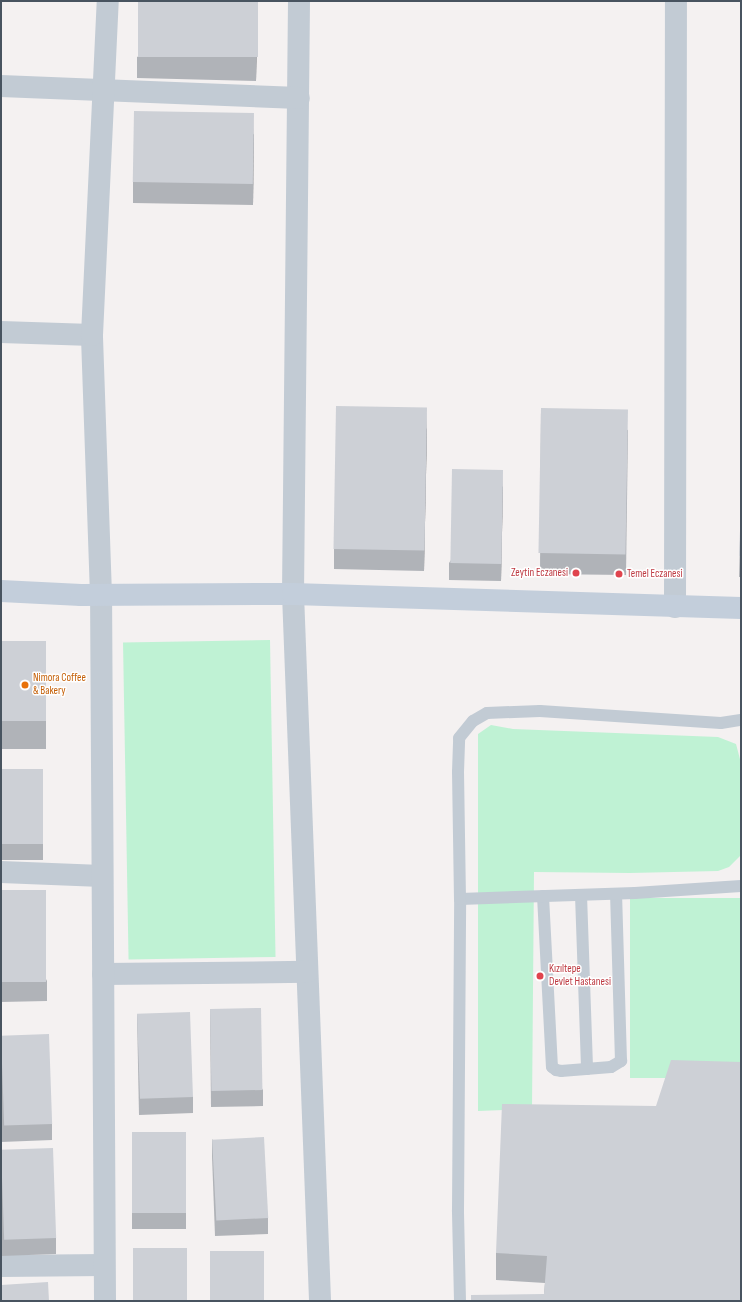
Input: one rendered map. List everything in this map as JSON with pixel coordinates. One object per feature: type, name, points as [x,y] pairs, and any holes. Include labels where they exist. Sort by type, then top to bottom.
[{"type":"street","points":[[105,1301],[101,595],[92,335],[108,1]]},
{"type":"street","points":[[299,1],[294,594],[320,1301]]},
{"type":"street","points":[[675,607],[676,1]]},
{"type":"street","points":[[1,86],[299,98]]},
{"type":"street","points":[[1,332],[92,335]]},
{"type":"street","points":[[1,590],[101,595],[294,594],[741,608]]},
{"type":"street","points":[[1,872],[102,876]]},
{"type":"street","points":[[103,974],[308,972]]},
{"type":"street","points":[[1,1266],[104,1265]]},
{"type":"lane","points":[[460,1301],[458,1210],[460,899],[458,772],[460,738],[472,722],[487,713],[540,711],[721,723],[741,720]]},
{"type":"lane","points":[[460,899],[616,894],[741,886]]},
{"type":"lane","points":[[544,896],[552,1067],[561,1071],[611,1067],[621,1061],[616,894]]},
{"type":"lane","points":[[581,895],[587,1069]]},
{"type":"green space","points":[[270,640],[276,957],[129,960],[123,643]]},
{"type":"green space","points":[[491,725],[513,729],[718,737],[736,744],[741,763],[741,855],[729,867],[718,871],[630,873],[534,872],[532,1109],[478,1111],[478,734]]},
{"type":"green space","points":[[630,898],[741,898],[741,1078],[630,1078]]},
{"type":"building","points":[[138,1],[258,1],[258,57],[138,57]]},
{"type":"building","points":[[134,111],[254,113],[253,184],[133,182]]},
{"type":"building","points":[[336,406],[427,408],[424,551],[334,549]]},
{"type":"building","points":[[541,408],[628,410],[625,554],[538,553]]},
{"type":"building","points":[[452,469],[503,470],[501,564],[450,563]]},
{"type":"building","points":[[741,505],[741,556],[739,556]]},
{"type":"building","points":[[1,641],[46,641],[46,721],[1,721]]},
{"type":"building","points":[[1,769],[43,769],[43,844],[1,844]]},
{"type":"building","points":[[1,890],[46,890],[46,982],[1,982]]},
{"type":"building","points":[[261,1008],[262,1090],[211,1091],[210,1009]]},
{"type":"building","points":[[190,1012],[193,1097],[140,1099],[137,1014]]},
{"type":"building","points":[[49,1034],[52,1124],[4,1126],[1,1036]]},
{"type":"building","points":[[671,1060],[741,1062],[741,1301],[471,1301],[471,1295],[544,1294],[547,1256],[496,1253],[502,1104],[656,1106]]},
{"type":"building","points":[[132,1132],[186,1132],[186,1213],[132,1213]]},
{"type":"building","points":[[264,1137],[268,1218],[216,1221],[212,1140]]},
{"type":"building","points":[[53,1148],[56,1238],[4,1240],[1,1150]]},
{"type":"building","points":[[133,1248],[187,1248],[187,1301],[133,1301]]},
{"type":"building","points":[[210,1251],[264,1251],[264,1301],[210,1301]]},
{"type":"building","points":[[48,1282],[49,1301],[1,1301],[1,1285]]},
{"type":"place","name":"Zeytin Eczanesi","points":[[576,573]]},
{"type":"place","name":"Temel Eczanesi","points":[[619,574]]},
{"type":"place","name":"Nimora Coffee & Bakery","points":[[25,685]]},
{"type":"place","name":"Kızıltepe Devlet Hastanesi","points":[[540,976]]}]
